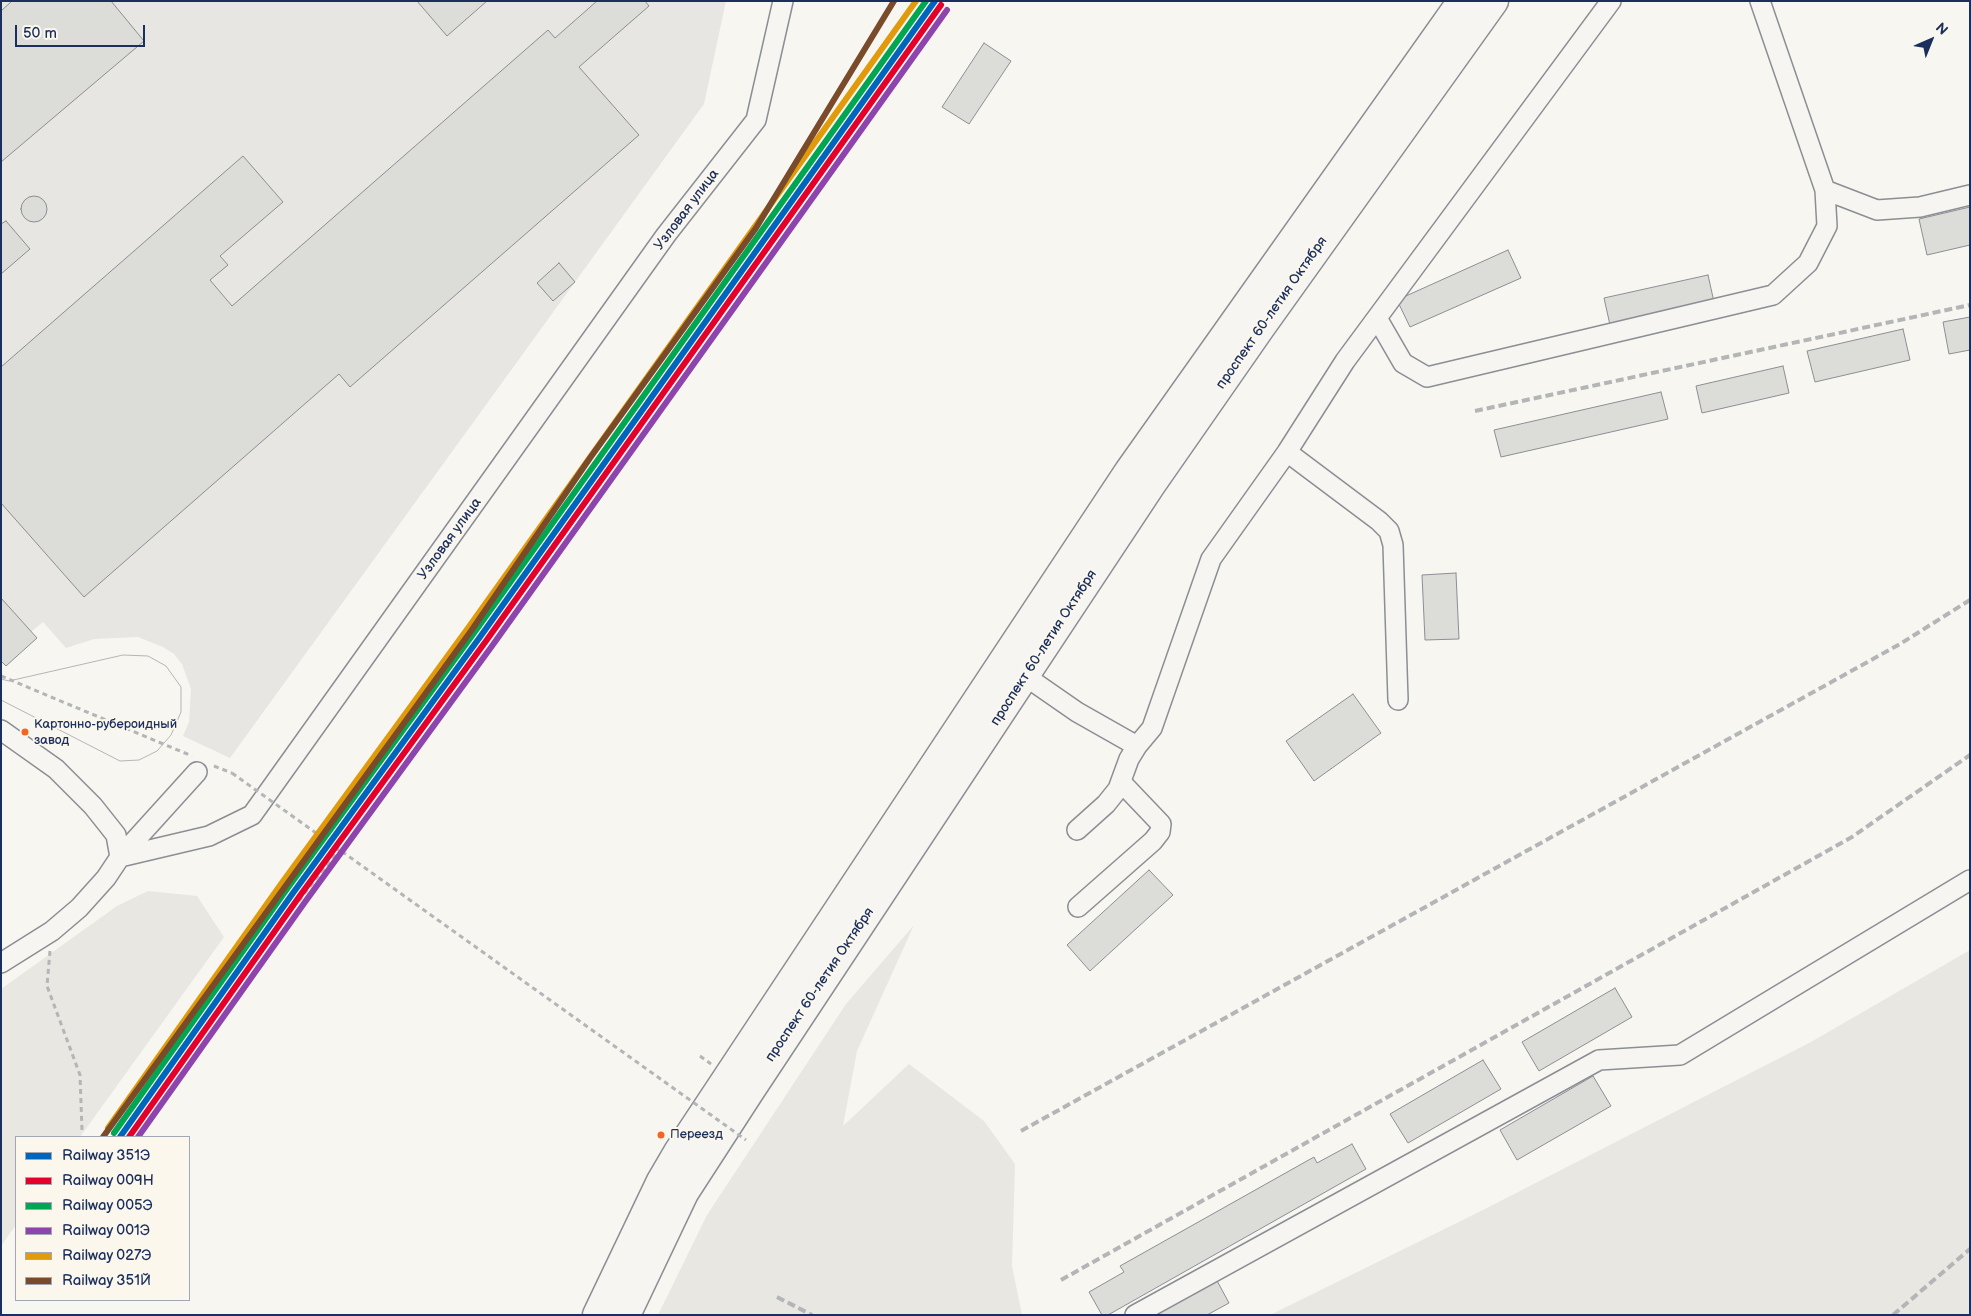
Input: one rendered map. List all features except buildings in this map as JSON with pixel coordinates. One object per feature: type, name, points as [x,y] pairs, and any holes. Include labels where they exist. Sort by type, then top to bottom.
[{"type":"highway","name":"проспект 60-летия Октября","points":[[626,1315],[684,1193],[700,1165],[1014,669],[1140,455],[1462,1]]},
{"type":"highway","name":"проспект 60-летия Октября","points":[[597,1315],[661,1181],[678,1152],[1014,669],[1151,485],[1494,1]]},
{"type":"street","name":"Узловая улица","points":[[120,857],[209,836],[252,815],[666,235],[756,120],[783,1]]},
{"type":"street","points":[[1077,830],[1106,804],[1122,782],[1129,759],[1152,728],[1211,559],[1286,452],[1345,361],[1611,1]]},
{"type":"street","points":[[1377,318],[1403,363],[1426,377],[1773,295],[1808,263],[1828,226],[1825,190],[1760,1]]},
{"type":"street","points":[[1825,190],[1877,210],[1920,207],[1970,195]]},
{"type":"street","points":[[1286,452],[1379,521],[1389,531],[1394,545],[1398,700]]},
{"type":"street","points":[[1014,669],[1077,712],[1137,746]]},
{"type":"street","points":[[1,730],[56,769],[93,806],[116,835],[120,857]]},
{"type":"street","points":[[1,963],[52,931],[79,908],[106,878],[120,857],[193,764]]},
{"type":"street","points":[[1078,907],[1153,841],[1160,832],[1161,824],[1122,782]]},
{"type":"street","points":[[1136,1315],[1599,1060],[1680,1055],[1970,880]]},
{"type":"path","points":[[1,676],[193,764]]},
{"type":"path","points":[[232,773],[746,1140]]},
{"type":"path","points":[[299,901],[339,849]]},
{"type":"path","points":[[52,931],[47,986],[80,1075],[82,1130]]},
{"type":"shaded area","points":[[1,1],[726,1],[704,104],[230,758],[183,736],[189,722],[191,689],[182,664],[174,654],[163,647],[138,637],[94,639],[66,648],[43,622],[3,655],[1,653]]},
{"type":"shaded area","points":[[148,891],[197,896],[224,937],[81,1136],[15,1136],[15,1226],[1,1246],[1,989],[117,906]]},
{"type":"shaded area","points":[[914,925],[857,1051],[843,1126],[909,1064],[984,1121],[1015,1164],[1012,1266],[1022,1315],[658,1315],[707,1215],[846,1004]]},
{"type":"shaded area","points":[[1970,950],[1970,1315],[1270,1315],[1479,1212],[1811,1042]]},
{"type":"tram line","points":[[1,679],[9,681],[123,655],[148,656],[166,666],[181,687],[181,712],[171,735],[157,751],[139,760],[120,761],[1,700]]},
{"type":"railway","points":[[1475,411],[1970,305]]},
{"type":"railway","points":[[1021,1131],[1900,644],[1970,600]]},
{"type":"railway","points":[[1061,1280],[1852,837],[1970,755]]},
{"type":"railway","points":[[1893,1315],[1970,1249]]},
{"type":"railway","points":[[777,1297],[812,1315]]},
{"type":"rail line","name":"351Й","points":[[104,1136],[471,631],[590,458],[756,228],[894,1]]},
{"type":"rail line","name":"027Э","points":[[108,1128],[281,884],[468,628],[916,1]]},
{"type":"rail line","name":"005Э","points":[[114,1133],[287,889],[474,633],[926,1]]},
{"type":"rail line","name":"351Э","points":[[121,1136],[293,893],[480,637],[935,1]]},
{"type":"rail line","name":"009Н","points":[[130,1136],[299,897],[486,641],[941,5]]},
{"type":"rail line","name":"001Э","points":[[139,1136],[947,10]]},
{"type":"place","name":"Картонно-рубероидный завод","points":[[25,732]]},
{"type":"place","name":"Переезд","points":[[661,1135]]}]
